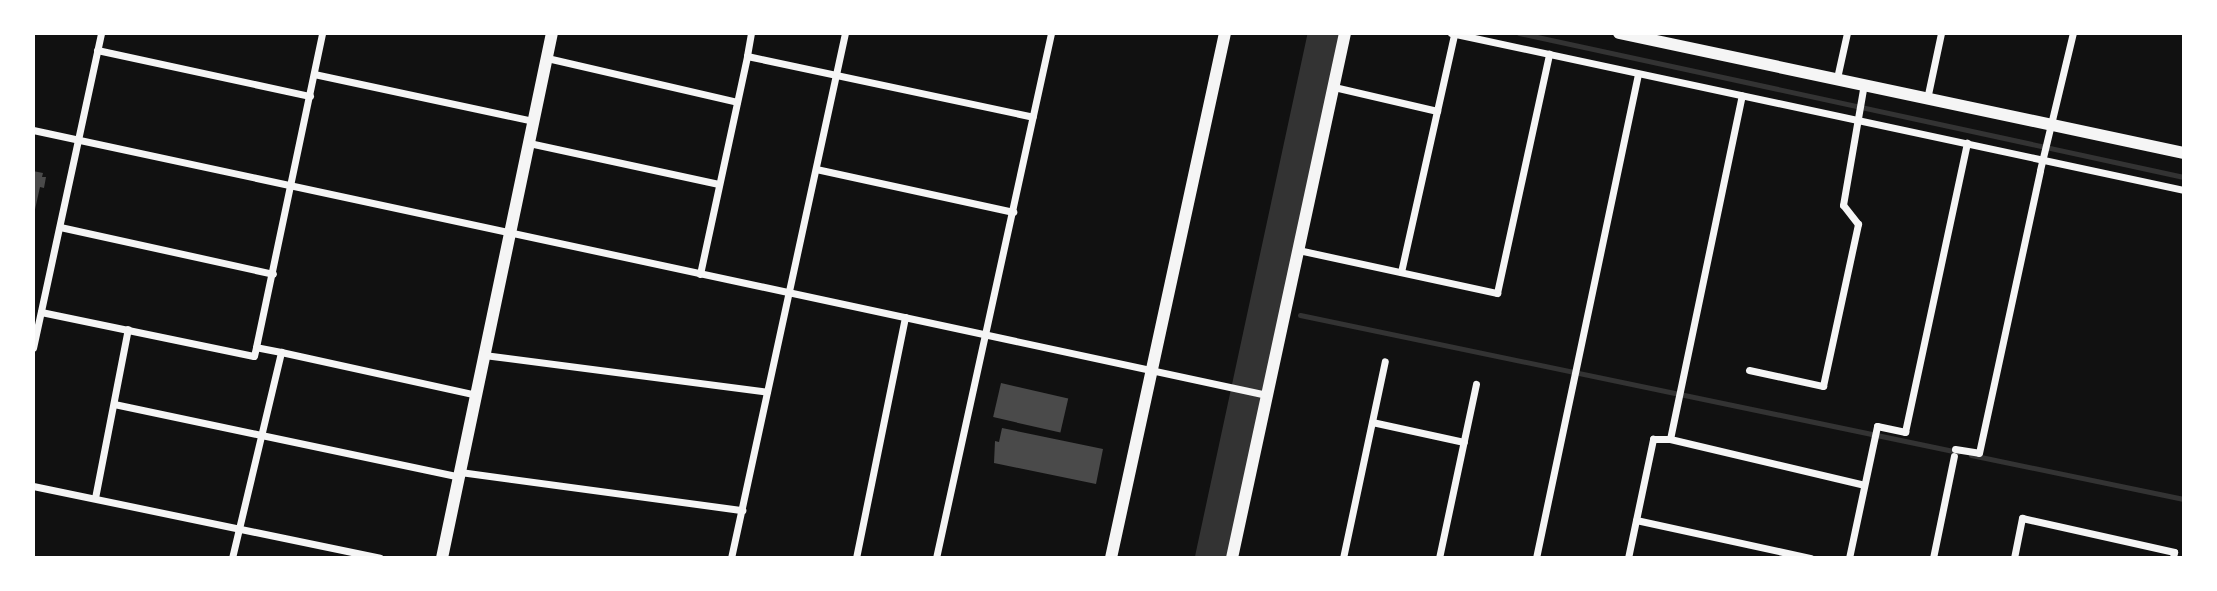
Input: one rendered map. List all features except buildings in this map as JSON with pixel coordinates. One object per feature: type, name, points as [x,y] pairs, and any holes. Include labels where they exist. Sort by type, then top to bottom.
[{"type":"street","points":[[33,348],[101,33]]},
{"type":"street","points":[[41,312],[254,356],[322,33]]},
{"type":"street","points":[[442,558],[552,33]]},
{"type":"street","points":[[700,274],[751,33]]},
{"type":"street","points":[[732,558],[845,33]]},
{"type":"street","points":[[936,558],[1051,33]]},
{"type":"street","points":[[1111,558],[1225,33]]},
{"type":"street","points":[[1232,558],[1260,394],[1298,250],[1346,33]]},
{"type":"street","points":[[1619,33],[2184,153]]},
{"type":"street","points":[[1837,78],[1847,33]]},
{"type":"street","points":[[1927,99],[1941,33]]},
{"type":"street","points":[[1933,558],[1954,452],[1979,453],[2044,150],[2073,33]]},
{"type":"street","points":[[1401,272],[1453,34],[1638,74],[1858,116],[1967,144],[2184,190]]},
{"type":"street","points":[[97,50],[310,96]]},
{"type":"street","points":[[1298,250],[1497,293],[1549,54]]},
{"type":"street","points":[[747,56],[1033,117]]},
{"type":"street","points":[[547,58],[737,102]]},
{"type":"street","points":[[314,74],[534,121]]},
{"type":"street","points":[[1536,558],[1638,74]]},
{"type":"street","points":[[1749,370],[1823,386],[1858,224],[1843,205],[1864,84]]},
{"type":"street","points":[[1334,87],[1437,111]]},
{"type":"street","points":[[1670,439],[1742,95]]},
{"type":"street","points":[[33,130],[1260,394]]},
{"type":"street","points":[[529,143],[719,184]]},
{"type":"street","points":[[1849,558],[1877,426],[1905,432],[1967,144]]},
{"type":"street","points":[[816,169],[1013,212]]},
{"type":"street","points":[[60,227],[273,274]]},
{"type":"street","points":[[856,558],[905,317]]},
{"type":"street","points":[[95,498],[128,330]]},
{"type":"street","points":[[256,347],[476,395]]},
{"type":"street","points":[[232,558],[281,352]]},
{"type":"street","points":[[484,355],[767,392]]},
{"type":"street","points":[[1343,558],[1385,361]]},
{"type":"street","points":[[1439,558],[1476,384]]},
{"type":"street","points":[[114,404],[459,475],[742,510]]},
{"type":"street","points":[[1373,422],[1464,442]]},
{"type":"street","points":[[1628,558],[1653,439],[1670,439],[1864,485]]},
{"type":"street","points":[[33,486],[380,558]]},
{"type":"street","points":[[2014,558],[2022,518],[2174,551],[2173,558]]},
{"type":"street","points":[[1636,520],[1811,558]]},
{"type":"waterway","points":[[1211,558],[1324,33]]},
{"type":"waterway","points":[[1519,33],[2184,177]]},
{"type":"waterway","points":[[1265,307],[1271,309]]},
{"type":"waterway","points":[[1300,315],[1958,452]]},
{"type":"waterway","points":[[1971,455],[2184,499]]}]
